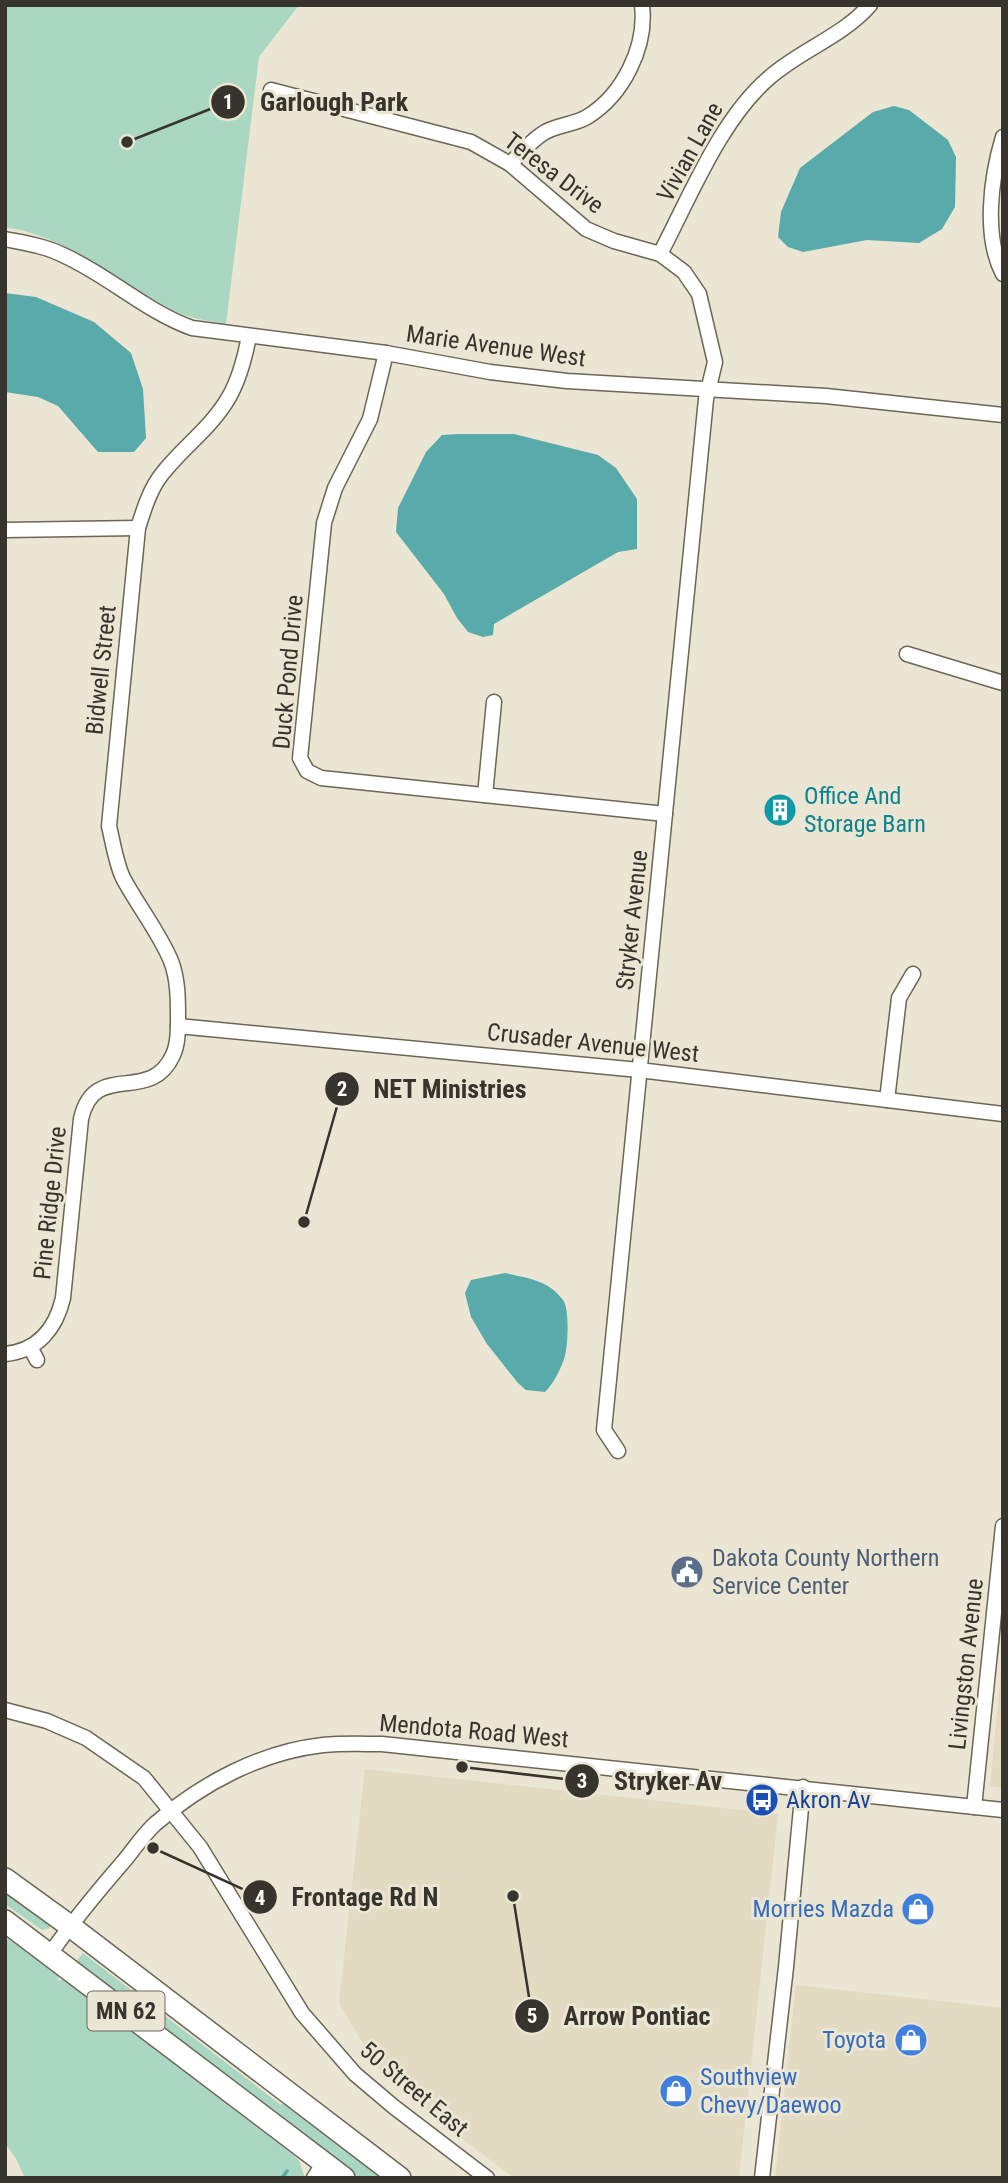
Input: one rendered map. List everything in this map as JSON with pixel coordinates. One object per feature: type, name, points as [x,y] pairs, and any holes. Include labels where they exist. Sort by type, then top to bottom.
[{"type":"highway","name":"MN 62","points":[[5,1879],[400,2178]]},
{"type":"highway","name":"MN 62","points":[[5,1921],[50,1954],[319,2170],[344,2178]]},
{"type":"street","points":[[510,164],[543,132],[587,117],[613,93],[629,69],[640,43],[642,5]]},
{"type":"street","name":"Vivian Lane","points":[[660,254],[728,125],[744,102],[771,76],[858,19],[870,5]]},
{"type":"street","name":"Teresa Drive","points":[[271,89],[471,142],[510,164],[586,229],[614,241],[660,254],[684,272],[699,294],[715,362],[707,389]]},
{"type":"street","points":[[1003,137],[996,161],[990,210],[996,262],[1003,275]]},
{"type":"street","name":"Marie Avenue West","points":[[5,239],[35,244],[62,254],[164,315],[186,325],[249,336],[386,353],[490,372],[566,380],[826,396],[1003,415]]},
{"type":"street","name":"Bidwell Street","points":[[178,1026],[178,991],[171,961],[122,874],[109,826],[138,528],[147,501],[161,475],[213,420],[230,397],[242,368],[249,336]]},
{"type":"street","name":"Duck Pond Drive","points":[[386,353],[370,419],[335,488],[324,523],[300,758],[307,771],[321,778],[665,814]]},
{"type":"street","name":"Stryker Avenue","points":[[618,1451],[604,1430],[707,389]]},
{"type":"street","points":[[5,530],[138,528]]},
{"type":"street","points":[[907,654],[1003,683]]},
{"type":"street","points":[[485,795],[494,702]]},
{"type":"street","points":[[887,1100],[899,998],[913,974]]},
{"type":"street","name":"Crusader Avenue West","points":[[178,1026],[639,1070],[1003,1114]]},
{"type":"street","name":"Pine Ridge Drive","points":[[5,1354],[34,1354],[60,1314],[81,1119],[86,1104],[102,1087],[142,1082],[160,1073],[172,1057],[178,1026]]},
{"type":"street","name":"Livingston Avenue","points":[[974,1807],[1003,1526]]},
{"type":"street","name":"50 Street East","points":[[5,1710],[47,1721],[86,1738],[144,1778],[200,1847],[302,2013],[355,2074],[394,2108],[487,2178]]},
{"type":"street","name":"Mendota Road West","points":[[50,1954],[154,1825],[204,1788],[240,1768],[277,1755],[322,1745],[382,1744],[1003,1810]]},
{"type":"street","points":[[762,2178],[803,1787]]},
{"type":"shaded area","points":[[1003,1650],[1003,1788],[990,1786]]},
{"type":"shaded area","points":[[365,1769],[778,1814],[739,2178],[514,2178],[451,2130],[376,2066],[339,2003]]},
{"type":"shaded area","points":[[796,1985],[1003,2008],[1003,2178],[775,2178]]},
{"type":"green space","points":[[5,5],[299,5],[259,57],[226,324],[179,313],[74,251],[29,232],[5,227]]},
{"type":"green space","points":[[5,1890],[50,1924],[50,1928],[42,1930],[5,1904]]},
{"type":"green space","points":[[5,1935],[60,1976],[60,1981],[63,1978],[294,2155],[305,2178],[25,2178],[5,2143]]},
{"type":"green space","points":[[83,1953],[281,2105],[284,2102],[384,2178],[360,2178],[76,1962]]},
{"type":"water","points":[[894,106],[909,110],[948,140],[956,157],[955,207],[942,229],[919,243],[867,240],[803,252],[788,247],[778,237],[781,212],[800,168],[873,112]]},
{"type":"water","points":[[5,293],[36,297],[94,322],[131,353],[143,389],[146,438],[134,452],[98,452],[58,406],[38,397],[5,392]]},
{"type":"water","points":[[514,434],[598,455],[616,468],[637,499],[637,549],[618,552],[494,624],[493,635],[483,637],[468,632],[444,594],[396,532],[398,508],[426,452],[442,435]]},
{"type":"water","points":[[505,1273],[544,1284],[557,1293],[565,1305],[568,1329],[565,1354],[556,1377],[545,1392],[526,1390],[518,1383],[487,1344],[471,1317],[465,1293],[471,1280]]},
{"type":"waterway","points":[[282,2178],[287,2171]]},
{"type":"place","name":"Garlough Park","points":[[127,142]]},
{"type":"place","name":"Office And Storage Barn","points":[[780,810]]},
{"type":"place","name":"NET Ministries","points":[[304,1222]]},
{"type":"place","name":"Dakota County Northern Service Center","points":[[687,1572]]},
{"type":"place","name":"Stryker Av","points":[[462,1767]]},
{"type":"place","name":"Akron Av","points":[[762,1800]]},
{"type":"place","name":"Frontage Rd N","points":[[153,1848]]},
{"type":"place","name":"Arrow Pontiac","points":[[513,1896]]},
{"type":"place","name":"Morries Mazda","points":[[918,1909]]},
{"type":"place","name":"Toyota","points":[[911,2040]]},
{"type":"place","name":"Southview Chevy/Daewoo","points":[[676,2091]]}]
